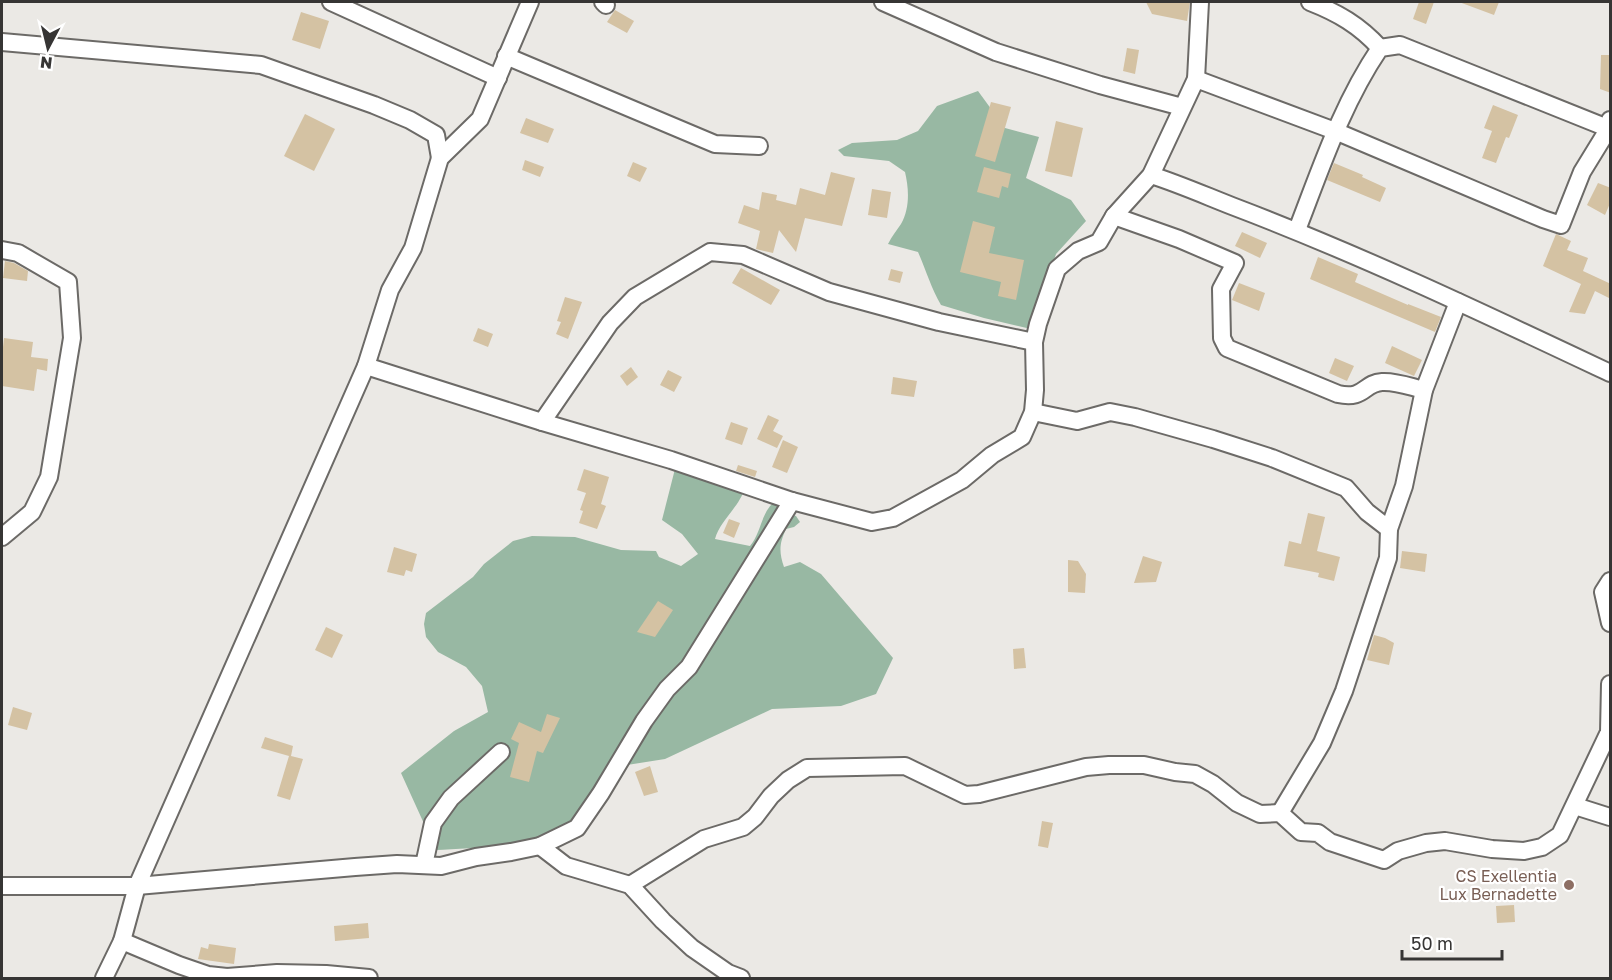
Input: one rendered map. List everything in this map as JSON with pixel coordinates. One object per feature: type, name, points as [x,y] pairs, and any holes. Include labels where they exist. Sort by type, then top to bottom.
[{"type":"street","points":[[331,2],[498,78]]},
{"type":"street","points":[[440,158],[480,118],[530,2]]},
{"type":"street","points":[[883,2],[996,52],[1100,85],[1182,107]]},
{"type":"street","points":[[366,366],[671,460],[792,501],[872,522],[893,518],[962,480],[992,455],[1023,438],[1033,412],[1034,342],[1057,269],[1078,251],[1099,242],[1114,216],[1151,175],[1196,79],[1200,2]]},
{"type":"street","points":[[1310,2],[1342,16],[1364,30],[1380,48]]},
{"type":"street","points":[[2,42],[261,65],[410,120],[436,135],[440,158],[413,248],[390,290],[366,366],[137,886],[122,941],[104,978]]},
{"type":"street","points":[[1196,79],[1335,131],[1561,225],[1582,172],[1610,126],[1400,45],[1380,48],[1360,77],[1335,131],[1297,230]]},
{"type":"street","points":[[506,56],[715,144],[759,146]]},
{"type":"street","points":[[1151,175],[1297,230],[1611,373]]},
{"type":"street","points":[[1114,216],[1179,239],[1235,263],[1221,289],[1222,338],[1227,348],[1232,351],[1350,397],[1380,382],[1424,390]]},
{"type":"street","points":[[2,250],[18,253],[68,282],[72,338],[50,477],[32,512],[2,537]]},
{"type":"street","points":[[542,422],[610,323],[635,297],[710,252],[742,255],[829,292],[939,322],[1034,342]]},
{"type":"street","points":[[1280,813],[1322,743],[1344,691],[1388,558],[1389,529],[1404,486],[1424,390],[1458,302]]},
{"type":"street","points":[[1033,412],[1077,421],[1110,412],[1136,417],[1233,445],[1346,488],[1367,512],[1389,529]]},
{"type":"street","points":[[2,886],[137,886],[243,878],[298,870],[397,864],[441,866],[476,857],[540,846],[577,828],[644,721],[667,689],[689,667],[792,501]]},
{"type":"street","points":[[1611,581],[1603,592],[1611,623]]},
{"type":"street","points":[[630,885],[704,839],[743,827],[788,780],[807,768],[905,766],[965,795],[980,794],[1086,767],[1144,765],[1195,774],[1213,784],[1237,803],[1260,814],[1280,813],[1301,832],[1318,833],[1330,842],[1384,860],[1398,851],[1426,843],[1445,841],[1524,851],[1542,847],[1560,835],[1610,732],[1611,684]]},
{"type":"street","points":[[424,866],[433,823],[451,798],[501,752]]},
{"type":"street","points":[[1575,806],[1611,817]]},
{"type":"street","points":[[540,846],[566,866],[630,885],[692,948],[728,973],[741,978]]},
{"type":"street","points":[[122,941],[208,975],[227,977],[277,973],[369,978]]},
{"type":"green space","points":[[978,91],[1005,128],[1039,137],[1026,178],[1071,200],[1086,221],[1056,254],[1031,329],[941,305],[918,252],[888,244],[906,212],[908,192],[905,172],[889,161],[844,156],[838,150],[852,143],[897,140],[918,131],[937,106]]},
{"type":"green space","points":[[676,465],[745,487],[715,539],[750,546],[773,503],[789,509],[790,514],[796,516],[800,522],[786,529],[782,539],[781,552],[784,567],[800,562],[821,574],[893,658],[876,694],[841,706],[772,709],[665,759],[608,768],[580,816],[568,826],[552,834],[533,840],[491,847],[436,850],[401,773],[454,731],[488,712],[482,686],[466,667],[438,652],[426,637],[424,624],[426,613],[473,577],[484,564],[513,541],[532,536],[575,537],[621,550],[656,551],[659,557],[681,566],[698,554],[682,534],[662,520]]},
{"type":"building","points":[[1146,2],[1190,2],[1187,21],[1152,14]]},
{"type":"building","points":[[1419,2],[1434,2],[1426,24],[1413,19]]},
{"type":"building","points":[[1459,2],[1499,2],[1494,15]]},
{"type":"building","points":[[615,10],[634,21],[627,33],[607,22]]},
{"type":"building","points":[[301,12],[329,21],[320,49],[292,40]]},
{"type":"building","points":[[1127,48],[1139,50],[1135,74],[1123,71]]},
{"type":"building","points":[[1601,55],[1611,55],[1611,93],[1600,89]]},
{"type":"building","points":[[991,102],[1011,107],[995,162],[975,156]]},
{"type":"building","points":[[1493,105],[1518,115],[1496,163],[1482,158],[1492,131],[1484,128]]},
{"type":"building","points":[[305,114],[335,129],[314,171],[284,156]]},
{"type":"building","points":[[526,118],[554,129],[548,143],[520,133]]},
{"type":"building","points":[[1056,121],[1083,128],[1072,177],[1045,171]]},
{"type":"building","points":[[525,160],[544,167],[540,177],[522,170]]},
{"type":"building","points":[[633,162],[647,168],[640,182],[627,176]]},
{"type":"building","points":[[1334,163],[1386,188],[1380,202],[1327,180]]},
{"type":"building","points":[[984,167],[1011,174],[1008,188],[1002,186],[999,198],[977,192]]},
{"type":"building","points":[[831,172],[855,178],[842,226],[805,218],[796,252],[779,230],[773,253],[756,249],[760,231],[738,223],[744,205],[759,210],[762,192],[777,195],[776,200],[796,205],[800,188],[825,195]]},
{"type":"building","points":[[1598,183],[1611,188],[1611,201],[1605,215],[1587,205]]},
{"type":"building","points":[[872,189],[891,192],[887,218],[868,215]]},
{"type":"building","points":[[973,221],[995,227],[989,253],[1024,260],[1016,300],[998,296],[1001,282],[960,272]]},
{"type":"building","points":[[1242,232],[1267,243],[1260,258],[1235,246]]},
{"type":"building","points":[[1556,234],[1571,241],[1567,250],[1588,258],[1583,271],[1611,284],[1611,299],[1595,291],[1585,314],[1569,312],[1581,284],[1543,266]]},
{"type":"building","points":[[1318,257],[1358,274],[1355,282],[1441,317],[1435,332],[1310,279]]},
{"type":"building","points":[[5,261],[28,271],[27,281],[3,278]]},
{"type":"building","points":[[741,268],[780,290],[771,305],[732,283]]},
{"type":"building","points":[[891,269],[903,272],[900,283],[888,280]]},
{"type":"building","points":[[1239,283],[1265,293],[1259,311],[1232,300]]},
{"type":"building","points":[[565,297],[582,302],[568,339],[556,334],[561,322],[557,321]]},
{"type":"building","points":[[478,328],[493,334],[488,347],[473,341]]},
{"type":"building","points":[[4,338],[33,342],[31,357],[48,359],[47,371],[37,369],[34,391],[2,386]]},
{"type":"building","points":[[1392,346],[1422,360],[1414,376],[1385,363]]},
{"type":"building","points":[[1335,358],[1354,366],[1347,381],[1329,373]]},
{"type":"building","points":[[631,367],[638,377],[627,386],[620,376]]},
{"type":"building","points":[[668,370],[682,377],[674,392],[660,385]]},
{"type":"building","points":[[893,377],[917,381],[914,397],[891,394]]},
{"type":"building","points":[[768,415],[779,420],[773,431],[783,436],[777,448],[757,439]]},
{"type":"building","points":[[731,422],[748,428],[742,445],[725,439]]},
{"type":"building","points":[[783,440],[798,447],[787,473],[772,467]]},
{"type":"building","points":[[738,465],[757,471],[755,477],[736,471]]},
{"type":"building","points":[[584,469],[609,477],[601,504],[606,506],[597,529],[579,523],[583,511],[580,510],[586,493],[577,490]]},
{"type":"building","points":[[1308,513],[1325,517],[1317,551],[1340,557],[1334,581],[1318,577],[1319,573],[1284,566],[1289,541],[1301,544]]},
{"type":"building","points":[[729,519],[740,523],[734,538],[723,533]]},
{"type":"building","points":[[394,547],[417,554],[412,572],[406,570],[404,576],[387,572]]},
{"type":"building","points":[[1402,551],[1427,554],[1425,572],[1400,568]]},
{"type":"building","points":[[1143,556],[1162,562],[1156,582],[1134,583]]},
{"type":"building","points":[[1068,560],[1078,561],[1086,574],[1085,593],[1068,592]]},
{"type":"building","points":[[658,601],[673,610],[655,637],[637,632]]},
{"type":"building","points":[[326,627],[343,635],[332,658],[315,650]]},
{"type":"building","points":[[1374,635],[1394,643],[1389,665],[1367,660]]},
{"type":"building","points":[[1024,648],[1026,668],[1014,669],[1013,649]]},
{"type":"building","points":[[13,707],[32,713],[27,730],[8,725]]},
{"type":"building","points":[[547,714],[560,718],[543,753],[537,751],[529,782],[510,777],[519,743],[511,739],[519,722],[541,732]]},
{"type":"building","points":[[265,737],[293,746],[291,756],[303,759],[290,800],[277,796],[289,756],[261,748]]},
{"type":"building","points":[[650,766],[658,792],[644,796],[635,772]]},
{"type":"building","points":[[1042,821],[1053,823],[1048,848],[1038,846]]},
{"type":"building","points":[[1514,905],[1515,922],[1497,923],[1496,906]]},
{"type":"building","points":[[368,923],[369,938],[335,941],[334,926]]},
{"type":"building","points":[[209,944],[236,948],[234,964],[198,959],[201,947],[208,949]]},
{"type":"place","name":"CS Exellentia Lux Bernadette","points":[[1569,885]]}]
